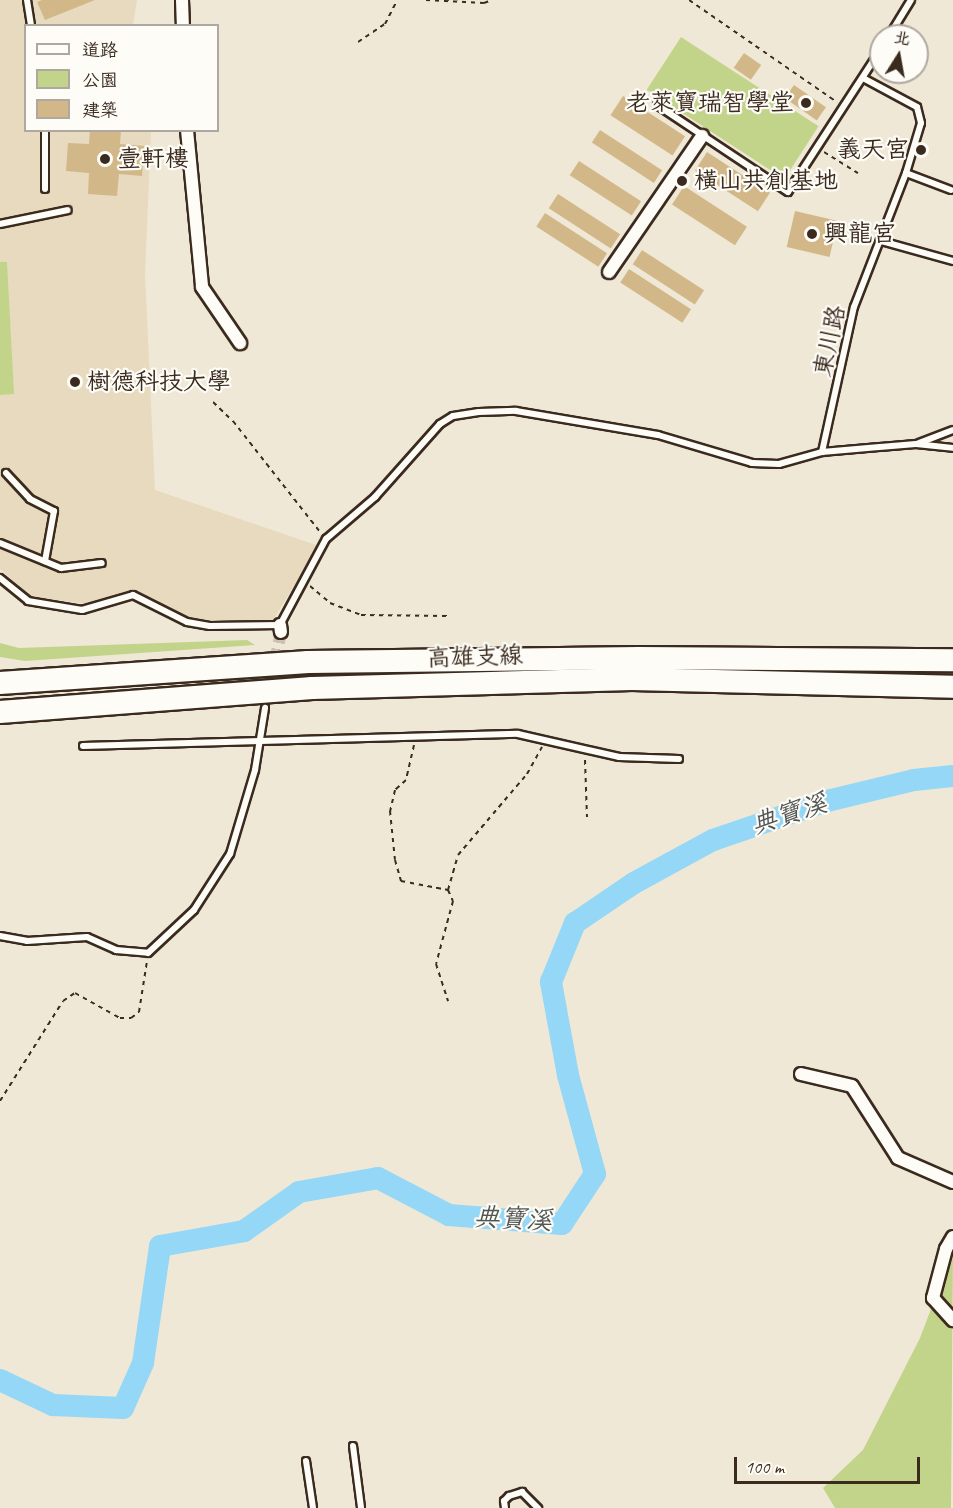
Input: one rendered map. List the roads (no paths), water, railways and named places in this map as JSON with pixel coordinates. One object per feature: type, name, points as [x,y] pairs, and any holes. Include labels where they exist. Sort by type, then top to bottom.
[{"type":"highway","name":"高雄支線","points":[[0,683],[308,662],[953,660]]},
{"type":"highway","name":"高雄支線","points":[[0,712],[312,688],[632,679],[953,687]]},
{"type":"street","points":[[182,0],[183,24]]},
{"type":"street","points":[[187,132],[202,287],[240,343]]},
{"type":"street","points":[[609,272],[702,136]]},
{"type":"street","points":[[801,1074],[852,1086],[898,1158],[953,1182]]},
{"type":"street","points":[[953,1237],[946,1249],[933,1298],[953,1320]]},
{"type":"lane","points":[[27,0],[31,24]]},
{"type":"lane","points":[[896,24],[911,0]]},
{"type":"lane","points":[[657,105],[788,192],[869,68]]},
{"type":"lane","name":"東川路","points":[[822,452],[854,307],[906,173],[921,113],[907,100],[863,78]]},
{"type":"lane","points":[[45,132],[45,189]]},
{"type":"lane","points":[[906,173],[951,190]]},
{"type":"lane","points":[[0,224],[68,210]]},
{"type":"lane","points":[[881,241],[953,261]]},
{"type":"lane","points":[[0,578],[28,601],[60,607],[82,610],[133,595],[187,622],[210,626],[280,629],[326,539],[375,497],[425,437],[453,416],[516,411],[686,441],[752,463],[779,464],[822,452],[916,444],[953,448]]},
{"type":"lane","points":[[916,444],[953,430]]},
{"type":"lane","points":[[6,473],[30,499],[54,511],[45,561]]},
{"type":"lane","points":[[0,543],[61,568],[102,562]]},
{"type":"lane","points":[[0,936],[27,941],[87,937],[116,950],[148,953],[194,910],[230,854],[255,770],[265,708]]},
{"type":"lane","points":[[83,746],[518,734],[545,738],[619,757],[680,759]]},
{"type":"lane","points":[[353,1446],[361,1508]]},
{"type":"lane","points":[[306,1461],[314,1508]]},
{"type":"lane","points":[[505,1508],[504,1501],[522,1492],[538,1508]]},
{"type":"waterway","name":"典寶溪","points":[[0,1380],[53,1405],[123,1408],[143,1363],[160,1246],[244,1231],[299,1192],[378,1178],[449,1215],[562,1224],[595,1174],[568,1075],[551,982],[575,923],[634,883],[713,840],[827,801],[914,780],[953,776]]},
{"type":"tunnel","points":[[268,696],[281,632]]},
{"type":"place","name":"老萊寶瑞智學堂","points":[[806,103]]},
{"type":"place","name":"義天宮","points":[[921,150]]},
{"type":"place","name":"壹軒樓","points":[[105,159]]},
{"type":"place","name":"橫山共創基地","points":[[682,181]]},
{"type":"place","name":"興龍宮","points":[[812,234]]},
{"type":"place","name":"樹德科技大學","points":[[75,382]]}]
